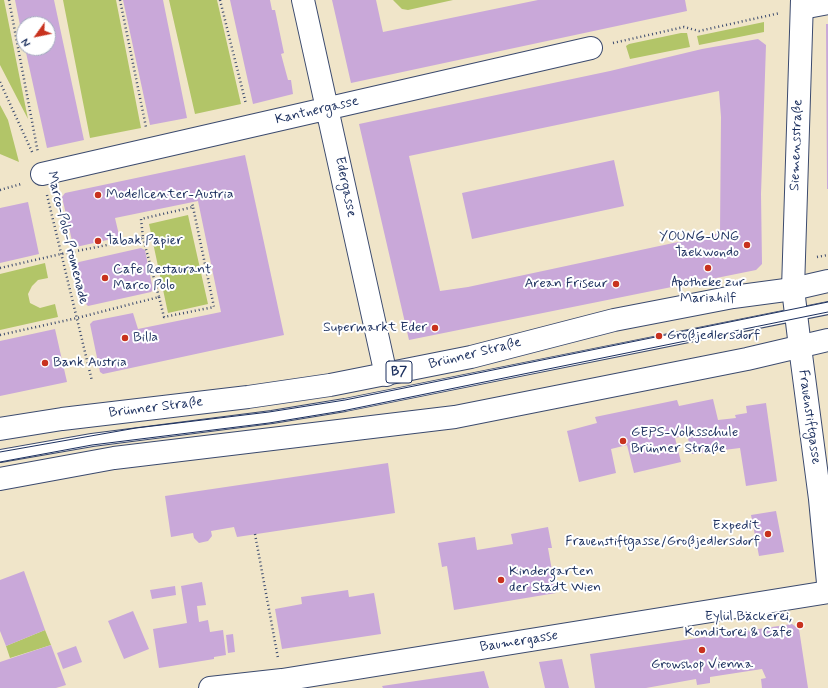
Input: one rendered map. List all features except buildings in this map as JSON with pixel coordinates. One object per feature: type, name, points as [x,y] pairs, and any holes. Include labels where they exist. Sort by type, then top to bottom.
[{"type":"main road","name":"Edergasse","points":[[303,0],[386,375]]},
{"type":"main road","points":[[802,4],[828,3]]},
{"type":"main road","name":"Siemensstraße","points":[[796,314],[793,289],[802,4]]},
{"type":"main road","name":"Kantnergasse","points":[[42,174],[591,48]]},
{"type":"main road","name":"Brünner Straße","points":[[0,429],[62,419],[248,397],[386,375],[471,357],[614,320],[733,297],[793,289],[828,281]]},
{"type":"main road","name":"Frauenstiftgasse","points":[[796,314],[820,499],[828,583]]},
{"type":"main road","points":[[0,479],[114,458],[456,417],[828,340]]},
{"type":"main road","name":"Baumergasse","points":[[210,688],[282,680],[828,592]]},
{"type":"lane","points":[[0,456],[92,440],[345,406],[828,308]]},
{"type":"path","points":[[0,190],[23,184],[42,174],[9,0]]},
{"type":"path","points":[[120,0],[150,149]]},
{"type":"path","points":[[220,0],[251,126]]},
{"type":"path","points":[[591,48],[684,26],[699,31],[802,4]]},
{"type":"path","name":"Marco-Polo-Promenade","points":[[0,82],[42,174],[92,381]]},
{"type":"path","points":[[192,202],[214,307],[164,318],[143,238],[142,219],[193,207]]},
{"type":"path","points":[[0,268],[143,238]]},
{"type":"path","points":[[0,335],[77,318],[158,297]]},
{"type":"path","points":[[255,534],[282,680]]},
{"type":"green space","points":[[0,0],[4,0],[28,119],[0,65]]},
{"type":"green space","points":[[63,0],[116,0],[141,128],[90,138]]},
{"type":"green space","points":[[169,0],[217,0],[241,104],[195,114]]},
{"type":"green space","points":[[393,0],[453,0],[408,10],[402,9]]},
{"type":"green space","points":[[764,22],[764,32],[699,45],[697,36]]},
{"type":"green space","points":[[687,33],[690,47],[630,59],[626,46],[629,44]]},
{"type":"green space","points":[[0,105],[8,120],[19,162],[0,154]]},
{"type":"green space","points":[[188,215],[208,304],[168,313],[149,224]]},
{"type":"green space","points":[[45,263],[48,278],[38,280],[32,286],[28,294],[30,303],[40,308],[55,304],[58,317],[0,330],[0,274]]},
{"type":"green space","points":[[45,630],[51,645],[10,658],[6,646]]},
{"type":"tram line","points":[[0,452],[136,428],[269,412],[345,400],[828,302]]},
{"type":"tram line","points":[[0,462],[92,445],[269,423],[342,411],[828,312]]},
{"type":"place","name":"Modellcenter-Austria","points":[[98,195]]},
{"type":"place","name":"Tabak Papier","points":[[98,241]]},
{"type":"place","name":"YOUNG-UNG Taekwondo","points":[[747,245]]},
{"type":"place","name":"Apotheke zur Mariahilf","points":[[708,268]]},
{"type":"place","name":"Cafe Restaurant Marco Polo","points":[[105,278]]},
{"type":"place","name":"Arean Friseur","points":[[616,284]]},
{"type":"place","name":"Supermarkt Eder","points":[[435,328]]},
{"type":"place","name":"Großjedlersdorf","points":[[659,336]]},
{"type":"place","name":"Billa","points":[[125,338]]},
{"type":"place","name":"Bank Austria","points":[[45,363]]},
{"type":"place","name":"GEPS-Volksschule Brünner Straße","points":[[623,441]]},
{"type":"place","name":"Expedit Frauenstiftgasse/Großjedlersdorf","points":[[768,534]]},
{"type":"place","name":"Kindergarten der Stadt Wien","points":[[501,580]]},
{"type":"place","name":"Eylül Bäckerei, Konditorei & Cafe","points":[[800,625]]},
{"type":"place","name":"Growshop Vienna","points":[[702,650]]}]
